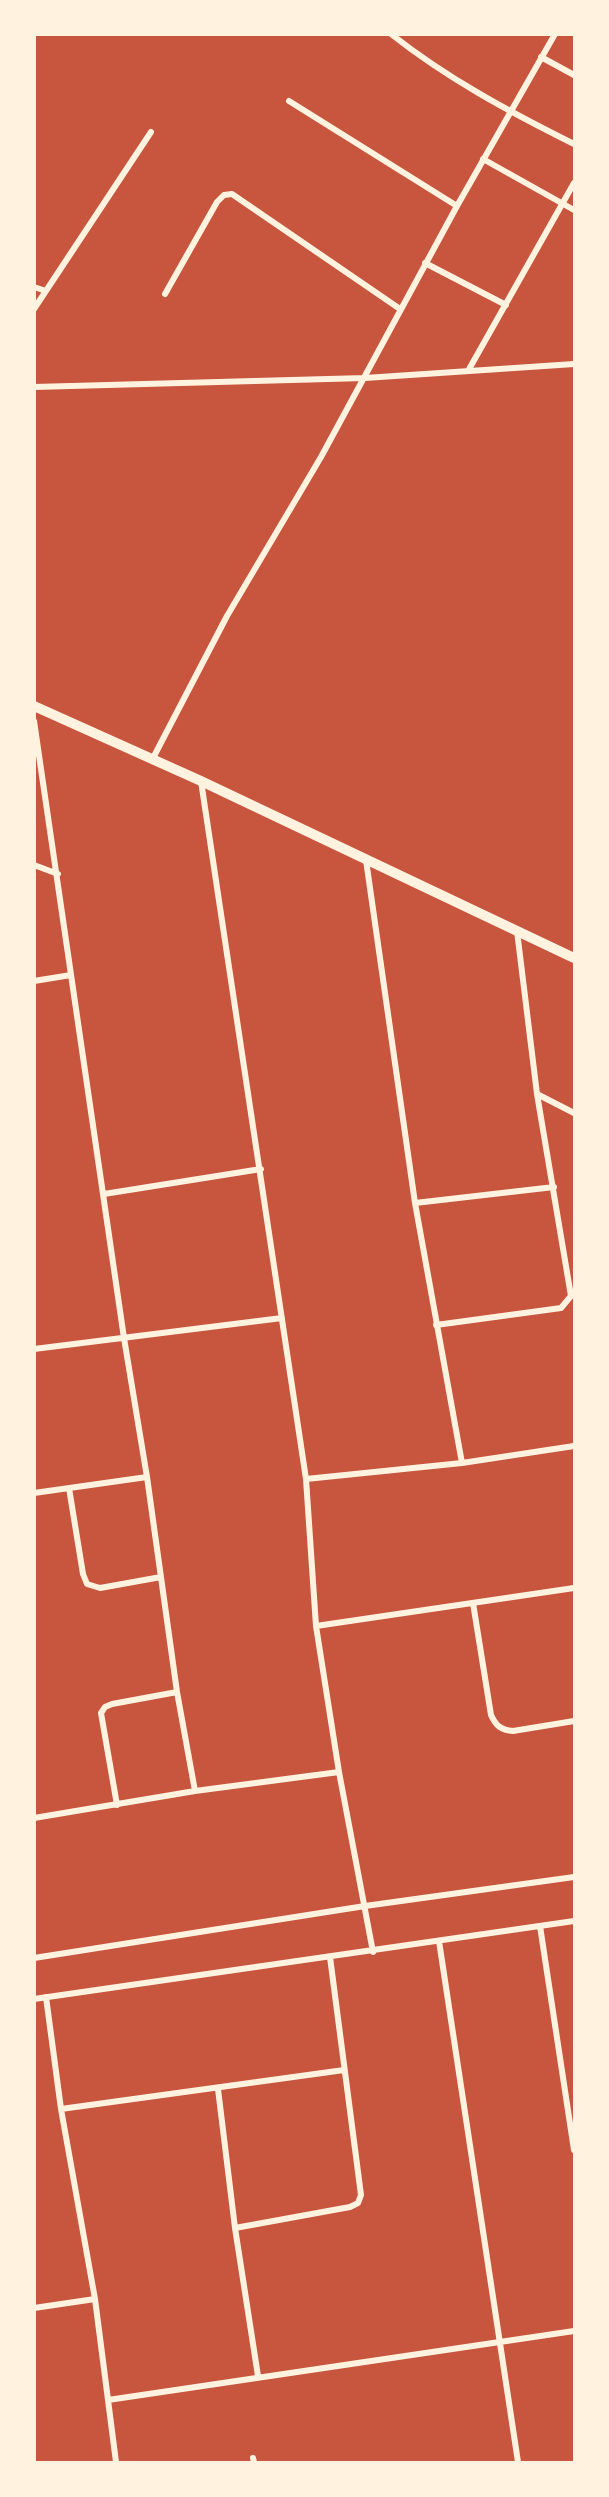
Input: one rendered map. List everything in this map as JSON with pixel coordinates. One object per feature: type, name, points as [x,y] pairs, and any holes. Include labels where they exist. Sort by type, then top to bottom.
[{"type":"street","points":[[391,34],[441,71],[510,112],[574,144]]},
{"type":"street","points":[[152,761],[227,616],[365,378],[425,263],[555,34]]},
{"type":"street","points":[[541,57],[574,75]]},
{"type":"street","points":[[289,101],[457,206]]},
{"type":"street","points":[[34,309],[151,132]]},
{"type":"street","points":[[483,159],[574,210]]},
{"type":"street","points":[[468,371],[574,183]]},
{"type":"street","points":[[165,294],[217,202],[224,195],[232,194],[400,309]]},
{"type":"street","points":[[425,263],[506,305]]},
{"type":"street","points":[[34,287],[46,291]]},
{"type":"street","points":[[34,387],[365,378],[574,364]]},
{"type":"street","points":[[34,706],[152,761],[201,781],[574,958]]},
{"type":"street","points":[[34,720],[177,1692],[195,1791]]},
{"type":"street","points":[[201,781],[306,1479],[316,1626],[339,1772],[373,1952]]},
{"type":"street","points":[[366,860],[415,1203],[462,1463]]},
{"type":"street","points":[[34,865],[58,874]]},
{"type":"street","points":[[436,1325],[561,1308],[571,1296],[537,1094],[517,931]]},
{"type":"street","points":[[34,981],[71,975]]},
{"type":"street","points":[[537,1094],[574,1113]]},
{"type":"street","points":[[104,1194],[261,1169]]},
{"type":"street","points":[[415,1203],[554,1187]]},
{"type":"street","points":[[34,1349],[282,1318]]},
{"type":"street","points":[[306,1479],[462,1463],[574,1446]]},
{"type":"street","points":[[34,1493],[147,1477]]},
{"type":"street","points":[[69,1488],[83,1574],[87,1584],[100,1588],[161,1577]]},
{"type":"street","points":[[316,1626],[574,1588]]},
{"type":"street","points":[[472,1602],[491,1715],[495,1724],[503,1730],[513,1731],[574,1721]]},
{"type":"street","points":[[117,1805],[101,1713],[105,1707],[112,1704],[177,1692]]},
{"type":"street","points":[[34,1818],[195,1791],[339,1772]]},
{"type":"street","points":[[34,1958],[364,1906],[574,1877]]},
{"type":"street","points":[[34,1999],[330,1956],[373,1952],[574,1921]]},
{"type":"street","points":[[540,1926],[574,2150]]},
{"type":"street","points":[[439,1941],[518,2463]]},
{"type":"street","points":[[235,2228],[350,2207],[358,2203],[361,2195],[330,1956]]},
{"type":"street","points":[[46,1997],[61,2109],[96,2299],[116,2463]]},
{"type":"street","points":[[61,2109],[344,2070]]},
{"type":"street","points":[[218,2089],[235,2228],[258,2376]]},
{"type":"street","points":[[34,2308],[96,2299]]},
{"type":"street","points":[[108,2400],[574,2331]]}]
